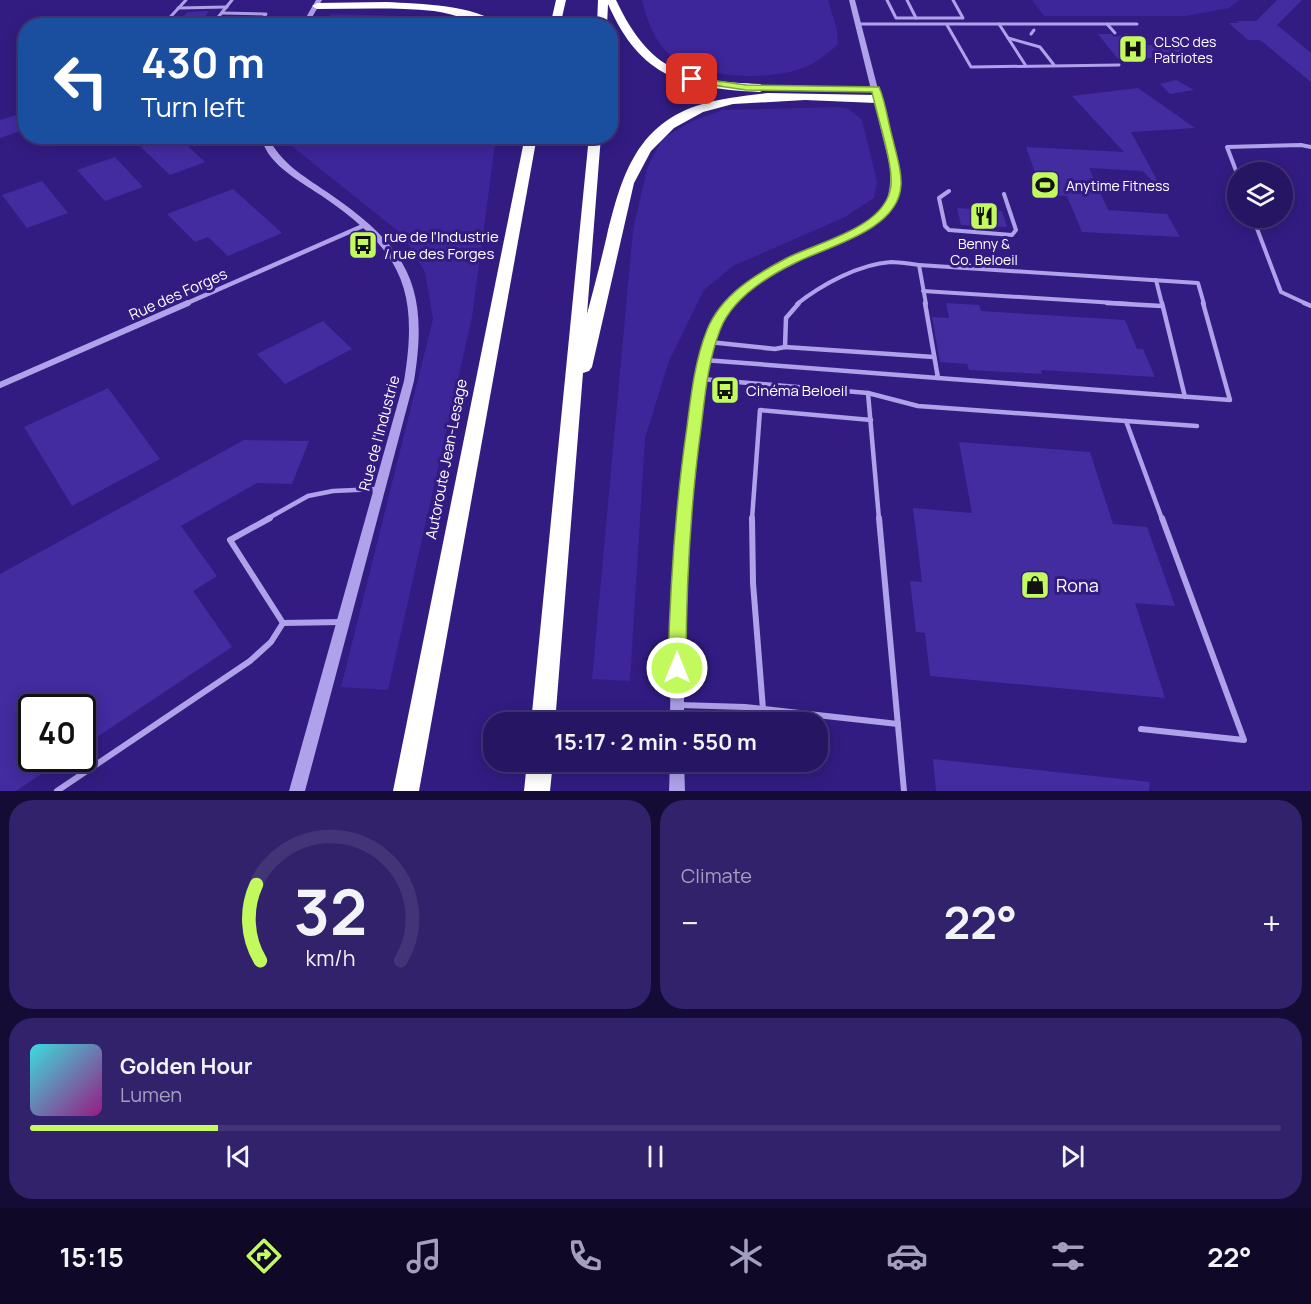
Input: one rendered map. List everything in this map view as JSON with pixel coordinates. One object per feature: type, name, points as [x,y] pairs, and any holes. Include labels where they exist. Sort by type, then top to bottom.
[{"type":"highway","points":[[322,2],[453,0]]},
{"type":"highway","points":[[557,18],[561,0]]},
{"type":"highway","points":[[602,18],[603,0]]},
{"type":"highway","points":[[611,0],[621,24],[635,46],[653,63],[678,75],[714,84],[746,88],[876,94]]},
{"type":"highway","points":[[322,2],[444,8],[480,18]]},
{"type":"highway","points":[[569,424],[625,191],[635,163],[648,142],[665,127],[683,116],[706,107],[736,100],[777,96],[876,94]]},
{"type":"highway","name":"Autoroute Jean-Lesage","points":[[406,791],[529,144]]},
{"type":"highway","points":[[544,712],[594,144]]},
{"type":"highway","points":[[537,791],[539,772]]},
{"type":"street","points":[[677,712],[681,533],[700,379],[709,342],[722,314],[736,297],[753,283],[793,259],[865,227],[879,218],[895,192],[896,180],[852,0]]},
{"type":"street","points":[[310,18],[322,2]]},
{"type":"street","name":"Rue de l'Industrie","points":[[267,144],[272,153],[284,165],[365,225],[385,244],[398,264],[409,290],[415,325],[414,357],[410,381],[297,791]]},
{"type":"street","name":"Rue des Forges","points":[[0,385],[365,225]]},
{"type":"street","points":[[677,772],[677,791]]},
{"type":"lane","points":[[169,18],[186,0]]},
{"type":"lane","points":[[218,18],[232,0]]},
{"type":"lane","points":[[887,0],[896,18],[963,18],[953,0]]},
{"type":"lane","points":[[907,0],[916,18]]},
{"type":"lane","points":[[178,8],[227,7]]},
{"type":"lane","points":[[222,13],[264,13],[266,14],[263,18]]},
{"type":"lane","points":[[859,24],[1137,24]]},
{"type":"lane","points":[[999,24],[1026,66]]},
{"type":"lane","points":[[1107,24],[1115,33]]},
{"type":"lane","points":[[947,25],[971,67],[1119,65]]},
{"type":"lane","points":[[1031,34],[1034,30]]},
{"type":"lane","points":[[1008,38],[1040,47],[1054,65]]},
{"type":"lane","points":[[1233,162],[1227,147],[1300,145],[1311,147]]},
{"type":"lane","points":[[949,191],[939,198],[945,226],[949,230],[1012,235],[1016,230],[1004,194]]},
{"type":"lane","points":[[1257,228],[1281,292],[1311,306]]},
{"type":"lane","points":[[704,360],[1230,400],[1198,283],[886,263],[851,275],[800,302],[787,317],[785,346]]},
{"type":"lane","points":[[919,265],[938,378]]},
{"type":"lane","points":[[1156,280],[1185,397]]},
{"type":"lane","points":[[923,291],[1162,306]]},
{"type":"lane","points":[[709,342],[775,349],[785,346],[934,357]]},
{"type":"lane","points":[[700,379],[868,393],[918,406],[1197,426]]},
{"type":"lane","points":[[868,393],[904,791]]},
{"type":"lane","points":[[763,709],[754,604],[753,521],[755,446],[760,410],[871,420]]},
{"type":"lane","points":[[1126,421],[1244,740],[1141,729]]},
{"type":"lane","points":[[283,622],[230,540],[308,496],[333,491],[380,489]]},
{"type":"lane","points":[[283,622],[343,621]]},
{"type":"lane","points":[[57,791],[250,662],[271,642],[283,622]]},
{"type":"lane","points":[[677,705],[723,705],[898,724]]},
{"type":"shaded area","points":[[642,0],[828,0],[837,30],[838,45],[812,64],[797,70],[757,76],[715,73],[695,68],[678,60],[665,50],[650,26]]},
{"type":"shaded area","points":[[1032,0],[1239,0],[1229,8],[1185,16],[1044,16]]},
{"type":"shaded area","points":[[331,14],[437,18],[328,18]]},
{"type":"shaded area","points":[[837,107],[849,109],[862,120],[877,181],[874,198],[845,217],[733,266],[704,290],[669,361],[645,438],[630,681],[592,679],[633,230],[647,169],[662,139],[692,121],[722,110]]},
{"type":"shaded area","points":[[291,144],[495,144],[472,317],[388,690],[341,687],[433,319],[425,272],[403,235]]},
{"type":"building","points":[[1277,0],[1302,0],[1277,25],[1311,53],[1311,82],[1264,43],[1259,40],[1248,40],[1229,23],[1256,21]]},
{"type":"building","points":[[209,11],[204,18],[182,18],[187,12]]},
{"type":"building","points":[[1098,34],[1111,34],[1115,37],[1128,34],[1137,45],[1177,45],[1189,58],[1117,58]]},
{"type":"building","points":[[1176,80],[1194,90],[1170,94],[1160,84]]},
{"type":"building","points":[[1138,88],[1195,128],[1131,132],[1157,180],[1153,182],[1143,171],[1089,168],[1108,210],[1167,214],[1180,237],[1082,232],[1067,196],[1043,195],[1026,147],[1124,152],[1072,96]]},
{"type":"building","points":[[18,114],[18,132],[0,138],[0,120]]},
{"type":"building","points":[[149,144],[186,144],[205,162],[170,175],[141,147]]},
{"type":"building","points":[[115,157],[143,187],[105,201],[77,170]]},
{"type":"building","points":[[42,181],[68,213],[27,228],[2,195]]},
{"type":"building","points":[[233,189],[282,233],[228,256],[208,237],[195,242],[167,214]]},
{"type":"building","points":[[957,208],[1002,211],[1007,227],[961,225]]},
{"type":"building","points":[[946,303],[979,305],[981,311],[1125,320],[1137,349],[1143,349],[1155,377],[1041,370],[1042,374],[969,370],[967,364],[940,362],[932,317],[949,318]]},
{"type":"building","points":[[323,321],[352,349],[285,384],[257,354]]},
{"type":"building","points":[[108,388],[160,459],[72,506],[24,427]]},
{"type":"building","points":[[244,440],[309,441],[292,484],[257,483],[181,526],[217,576],[193,591],[232,647],[96,738],[96,694],[18,694],[18,772],[44,772],[16,791],[0,791],[0,574]]},
{"type":"building","points":[[959,442],[1090,452],[1113,524],[1147,527],[1175,606],[1135,603],[1165,698],[930,676],[925,633],[916,632],[910,581],[922,582],[913,508],[972,513]]},
{"type":"building","points":[[933,759],[1150,782],[1149,791],[936,791]]},
{"type":"place","name":"CLSC des Patriotes","points":[[1133,49]]},
{"type":"place","name":"Anytime Fitness","points":[[1045,185]]},
{"type":"place","name":"Benny & Co. Beloeil","points":[[984,216]]},
{"type":"place","name":"rue de l'Industrie / rue des Forges","points":[[363,245]]},
{"type":"place","name":"Cinéma Beloeil","points":[[725,390]]},
{"type":"place","name":"Rona","points":[[1035,585]]},
{"type":"route","points":[[677,668],[678,586],[685,489],[700,379],[706,352],[717,322],[736,297],[772,270],[857,232],[879,218],[889,205],[896,186],[894,167],[876,99],[876,89],[746,88],[692,79]]}]
